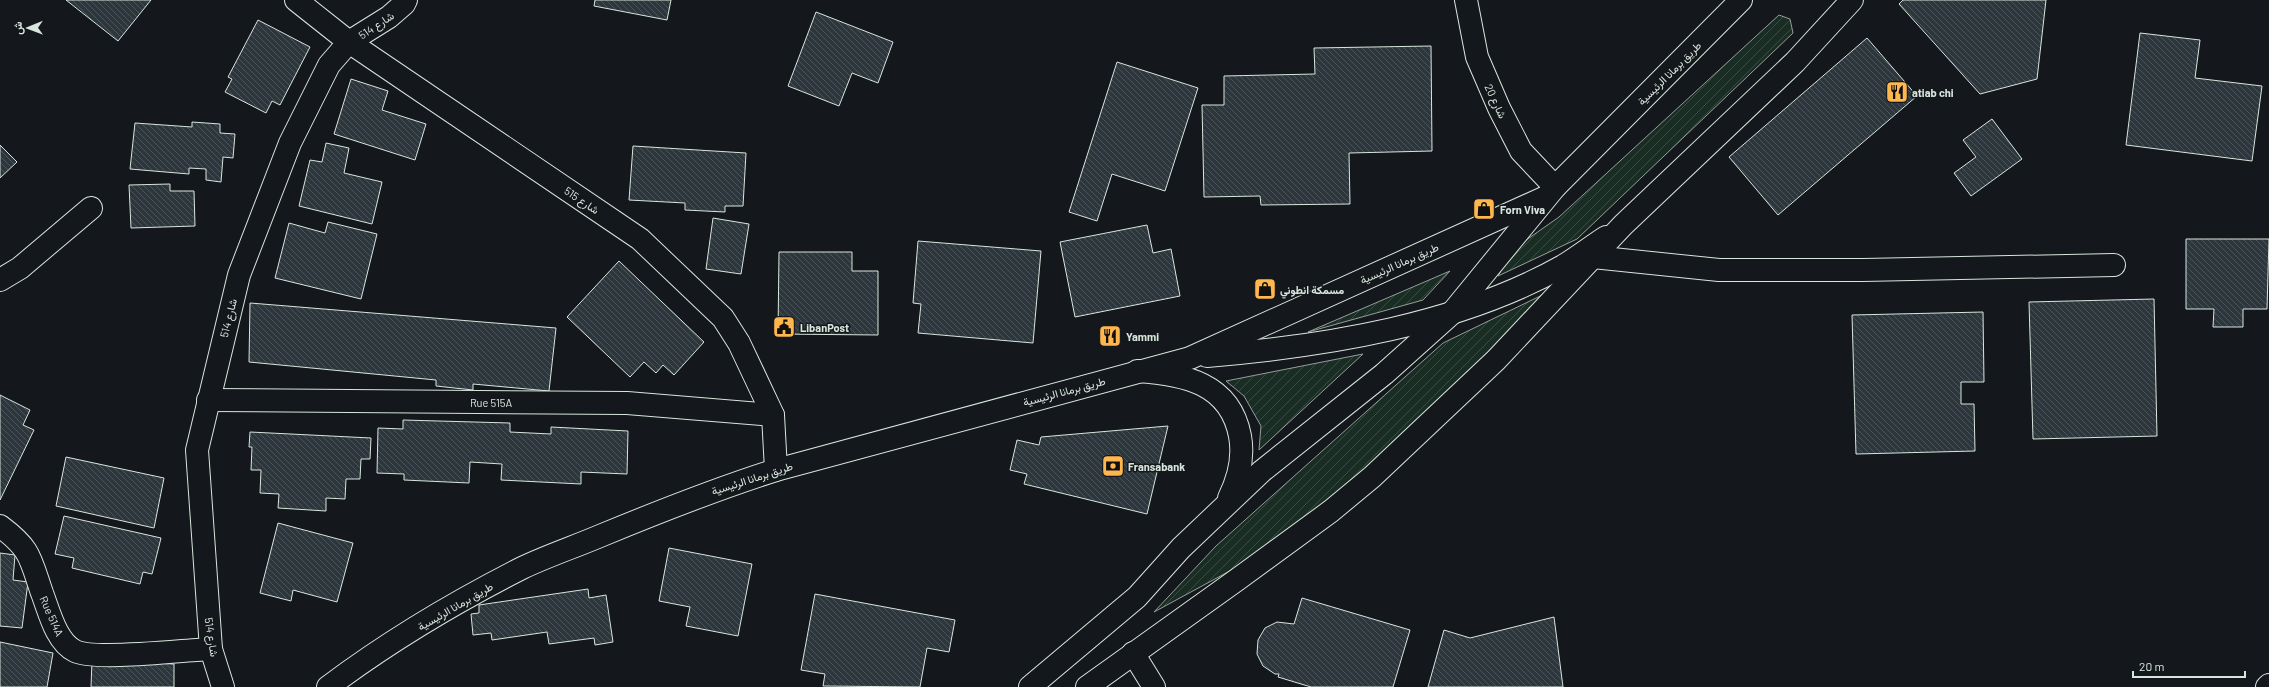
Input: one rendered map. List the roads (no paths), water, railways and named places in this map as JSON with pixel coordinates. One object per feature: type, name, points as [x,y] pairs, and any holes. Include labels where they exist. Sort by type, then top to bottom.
[{"type":"street","name":"شارع 515","points":[[296,0],[349,42],[640,239],[723,318],[739,343],[773,415],[776,470]]},
{"type":"street","name":"شارع 514","points":[[223,687],[212,649],[197,450],[239,275],[290,143],[329,65],[349,42],[389,18],[404,4],[406,0]]},
{"type":"street","name":"شارع 20","points":[[1466,0],[1477,57],[1499,108],[1521,151],[1551,192]]},
{"type":"street","name":"طريق برمانا الرئيسية","points":[[328,687],[361,662],[454,605],[523,568],[715,490],[776,470],[1137,371],[1190,358],[1551,192],[1741,0]]},
{"type":"street","points":[[1086,687],[1331,511],[1372,477],[1496,360],[1623,225],[1795,62],[1842,3]]},
{"type":"street","points":[[1031,686],[1137,597],[1226,503],[1291,446],[1384,374],[1451,314],[1551,192]]},
{"type":"street","points":[[0,280],[20,268],[91,208]]},
{"type":"street","points":[[1190,358],[1305,345],[1350,337],[1451,314],[1506,294],[1564,266],[1623,225]]},
{"type":"street","points":[[1593,257],[1719,270],[1863,270],[2114,265]]},
{"type":"street","points":[[1137,371],[1162,373],[1196,381],[1223,398],[1234,415],[1241,443],[1241,460],[1235,486],[1226,503]]},
{"type":"street","name":"Rue 515A","points":[[208,400],[627,403],[773,415]]},
{"type":"street","name":"Rue 514A","points":[[0,526],[24,546],[52,620],[64,641],[75,651],[102,655],[212,649]]},
{"type":"street","points":[[1133,653],[1154,687]]},
{"type":"place","name":"atiab chi","points":[[1897,92]]},
{"type":"place","name":"Forn Viva","points":[[1484,209]]},
{"type":"place","name":"مسمكة انطوني","points":[[1265,289]]},
{"type":"place","name":"LibanPost","points":[[784,327]]},
{"type":"place","name":"Yammi","points":[[1110,336]]},
{"type":"place","name":"Fransabank","points":[[1113,466]]}]
